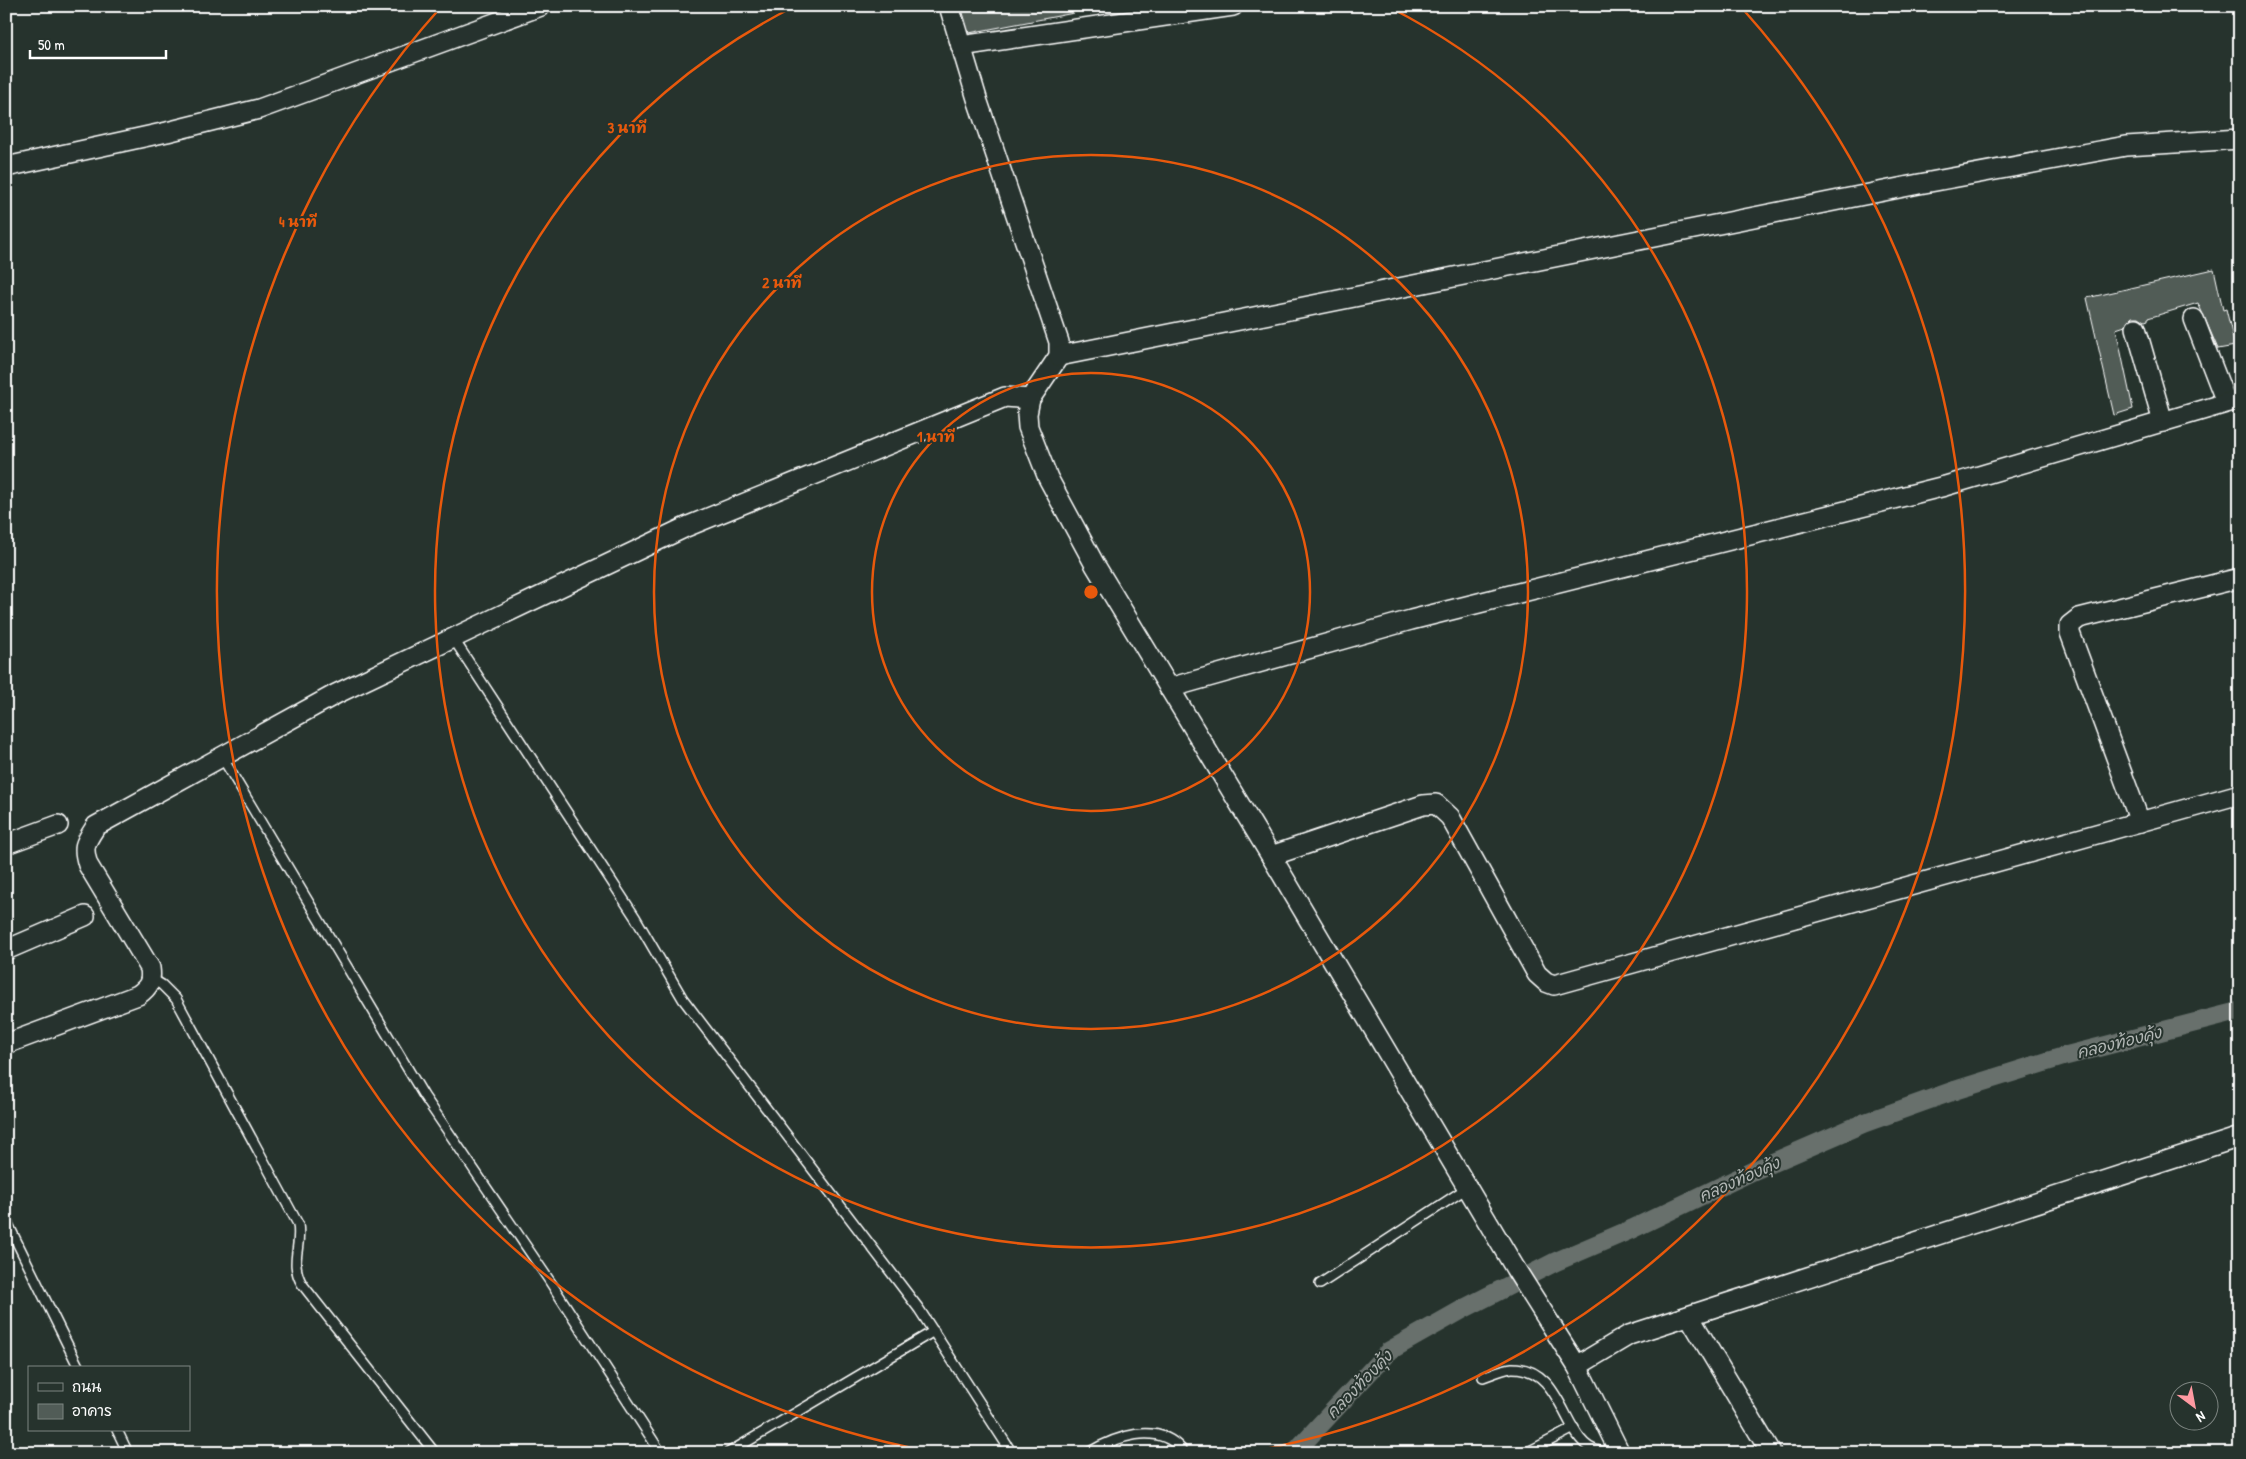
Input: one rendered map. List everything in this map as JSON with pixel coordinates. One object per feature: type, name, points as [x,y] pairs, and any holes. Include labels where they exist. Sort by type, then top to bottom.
[{"type":"street","points":[[6,167],[167,132],[259,109],[541,6]]},
{"type":"street","points":[[949,6],[1059,342],[1059,356],[1030,399],[1027,414],[1028,427],[1048,478],[1095,565],[1271,856],[1515,1268],[1577,1366],[1620,1451]]},
{"type":"street","points":[[961,46],[1233,6]]},
{"type":"street","points":[[1059,356],[1938,180],[2126,146],[2240,139]]},
{"type":"street","points":[[1169,688],[1420,618],[1945,486],[2233,401],[2194,319]]},
{"type":"street","points":[[2136,328],[2163,422]]},
{"type":"street","points":[[6,1044],[138,995],[148,988],[152,979],[150,968],[88,865],[84,851],[86,841],[96,826],[336,694],[686,527],[1005,397],[1030,399]]},
{"type":"street","points":[[2140,822],[2070,633],[2070,626],[2079,618],[2240,578]]},
{"type":"street","points":[[1271,856],[1423,805],[1436,804],[1450,817],[1537,974],[1546,982],[1554,985],[2240,794]]},
{"type":"street","points":[[6,844],[58,825]]},
{"type":"street","points":[[6,950],[85,916]]},
{"type":"street","points":[[1577,1366],[1628,1336],[2240,1137]]},
{"type":"street","points":[[1689,1316],[1771,1453]]},
{"type":"lane","points":[[454,638],[635,917],[683,999],[934,1331],[1012,1453]]},
{"type":"lane","points":[[222,757],[424,1096],[549,1280],[661,1453]]},
{"type":"lane","points":[[152,979],[162,985],[176,999],[298,1224],[300,1238],[295,1265],[296,1274],[435,1453]]},
{"type":"lane","points":[[1320,1284],[1468,1188]]},
{"type":"lane","points":[[6,1220],[78,1366]]},
{"type":"lane","points":[[728,1453],[934,1331]]},
{"type":"lane","points":[[1483,1377],[1513,1368],[1538,1376],[1549,1386],[1559,1400],[1574,1428],[1588,1447],[1600,1452],[1620,1451]]},
{"type":"lane","points":[[1526,1453],[1574,1428]]},
{"type":"lane","points":[[117,1432],[128,1453]]},
{"type":"lane","points":[[1088,1453],[1123,1437],[1144,1434],[1165,1436],[1174,1440],[1181,1449]]},
{"type":"building","points":[[961,6],[1073,6],[1074,13],[969,33]]},
{"type":"building","points":[[2214,269],[2223,310],[2226,309],[2235,346],[2218,349],[2198,303],[2148,318],[2145,321],[2139,317],[2132,317],[2125,326],[2116,329],[2133,409],[2114,415],[2087,298]]},
{"type":"waterway","name":"คลองท้องคุ้ง","points":[[1294,1453],[1389,1351],[1465,1308],[1555,1262],[1632,1229],[1753,1171],[1864,1123],[1956,1090],[2065,1056],[2240,1011]]}]
